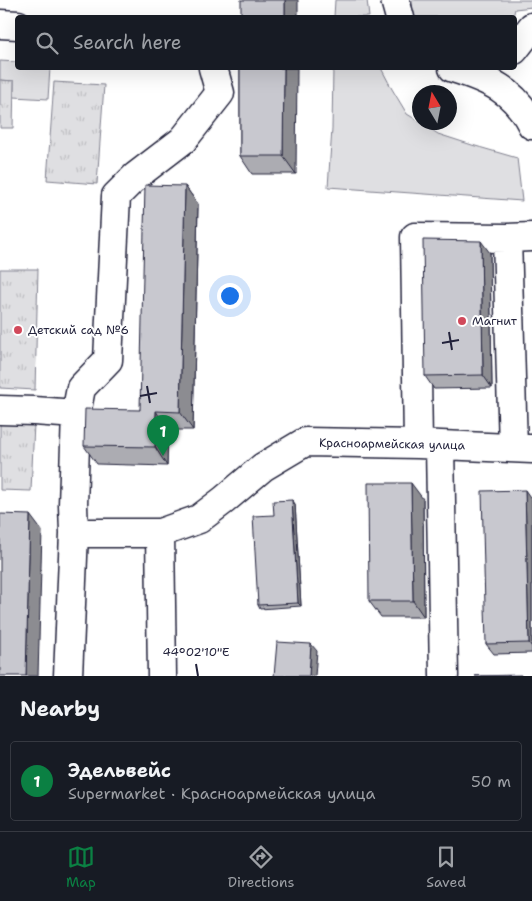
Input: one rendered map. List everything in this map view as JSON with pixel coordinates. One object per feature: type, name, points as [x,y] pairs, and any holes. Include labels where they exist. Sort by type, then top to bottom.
[{"type":"street","points":[[394,0],[399,15]]},
{"type":"street","points":[[0,24],[15,25]]},
{"type":"street","points":[[517,46],[532,27]]},
{"type":"street","points":[[68,676],[74,533],[76,414],[80,388],[108,360],[116,196],[136,176],[183,140],[220,94],[214,70]]},
{"type":"street","points":[[459,70],[502,88],[513,97],[527,114],[532,124]]},
{"type":"street","points":[[444,676],[415,236],[520,237],[523,449]]},
{"type":"street","points":[[0,410],[76,414]]},
{"type":"street","name":"Красноармейская улица","points":[[74,533],[160,533],[199,519],[263,467],[305,442],[523,449]]},
{"type":"street","points":[[160,533],[162,676]]},
{"type":"green space","points":[[335,0],[367,0],[369,15],[334,15]]},
{"type":"green space","points":[[412,0],[532,0],[532,7],[515,9],[514,15],[413,15]]},
{"type":"green space","points":[[0,61],[15,62],[15,70],[50,70],[48,99],[14,97],[14,81],[0,80]]},
{"type":"green space","points":[[333,70],[382,70],[407,114],[412,117],[412,130],[432,130],[438,134],[517,158],[522,201],[328,187],[332,129]]},
{"type":"green space","points":[[0,80],[14,81],[13,128],[0,128]]},
{"type":"green space","points":[[54,82],[104,85],[97,184],[47,180]]},
{"type":"green space","points":[[0,269],[38,269],[35,390],[0,388]]},
{"type":"green space","points":[[0,423],[34,423],[31,491],[0,490]]},
{"type":"building","points":[[241,0],[285,0],[285,15],[241,15]]},
{"type":"building","points":[[240,70],[284,70],[283,156],[240,156]]},
{"type":"building","points":[[145,185],[185,186],[180,412],[156,411],[155,447],[84,446],[85,409],[140,410]]},
{"type":"building","name":"Магнит","points":[[423,240],[481,241],[483,375],[425,376]]},
{"type":"building","points":[[368,483],[411,483],[413,601],[369,601]]},
{"type":"building","points":[[525,490],[529,643],[486,644],[482,491]]},
{"type":"building","points":[[292,500],[298,603],[258,605],[253,516],[274,515],[273,501]]},
{"type":"building","points":[[0,514],[30,515],[26,676],[0,676]]},
{"type":"building","points":[[277,642],[311,644],[309,676],[274,676]]},
{"type":"building","points":[[521,675],[521,676],[475,676]]},
{"type":"place","name":"Магнит","points":[[462,321]]},
{"type":"place","name":"Детский сад №6","points":[[18,330]]},
{"type":"place","name":"Эдельвейс","points":[[163,456]]}]
